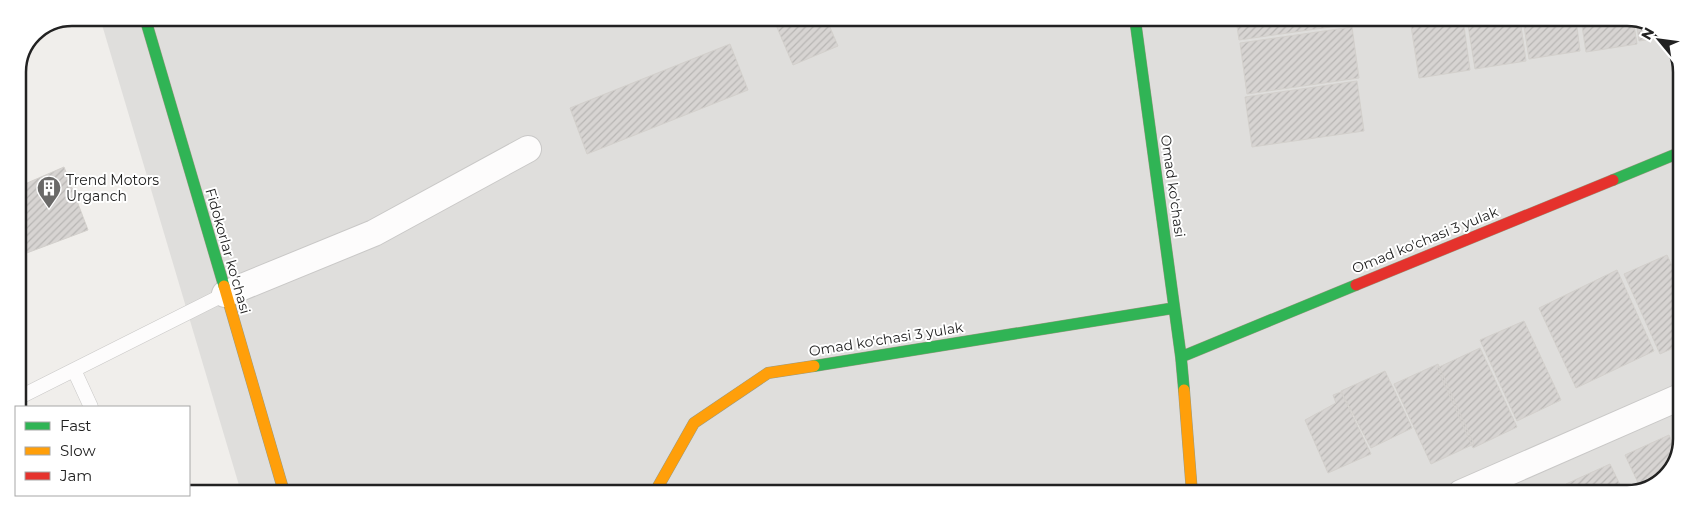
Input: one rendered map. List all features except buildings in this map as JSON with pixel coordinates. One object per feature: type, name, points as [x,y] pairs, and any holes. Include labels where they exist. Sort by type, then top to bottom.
[{"type":"street","name":"Fidokorlar ko'chasi","points":[[147,26],[282,485]]},
{"type":"street","name":"Omad ko'chasi","points":[[1136,26],[1181,357],[1191,485]]},
{"type":"street","points":[[225,294],[374,233],[528,149]]},
{"type":"street","name":"Omad ko'chasi 3 yulak","points":[[1181,357],[1673,155]]},
{"type":"street","name":"Omad ko'chasi 3 yulak","points":[[659,485],[694,423],[768,373],[1174,308]]},
{"type":"street","points":[[1479,485],[1673,400]]},
{"type":"lane","points":[[26,394],[225,294]]},
{"type":"lane","points":[[74,370],[91,406]]},
{"type":"shaded area","points":[[102,26],[1627,26],[1639,28],[1652,34],[1667,49],[1671,60],[1673,69],[1673,439],[1668,459],[1661,469],[1647,480],[1636,484],[239,485]]},
{"type":"traffic: fast","points":[[147,26],[224,286]]},
{"type":"traffic: fast","points":[[1136,26],[1184,390]]},
{"type":"traffic: fast","points":[[1613,180],[1673,155]]},
{"type":"traffic: fast","points":[[1181,357],[1356,285]]},
{"type":"traffic: fast","points":[[814,366],[1174,308]]},
{"type":"traffic: slow","points":[[224,286],[282,485]]},
{"type":"traffic: slow","points":[[659,485],[694,423],[768,373],[814,366]]},
{"type":"traffic: slow","points":[[1184,390],[1191,485]]},
{"type":"traffic: jam","points":[[1356,285],[1613,180]]},
{"type":"place","name":"Trend Motors Urganch","points":[[49,209]]}]
